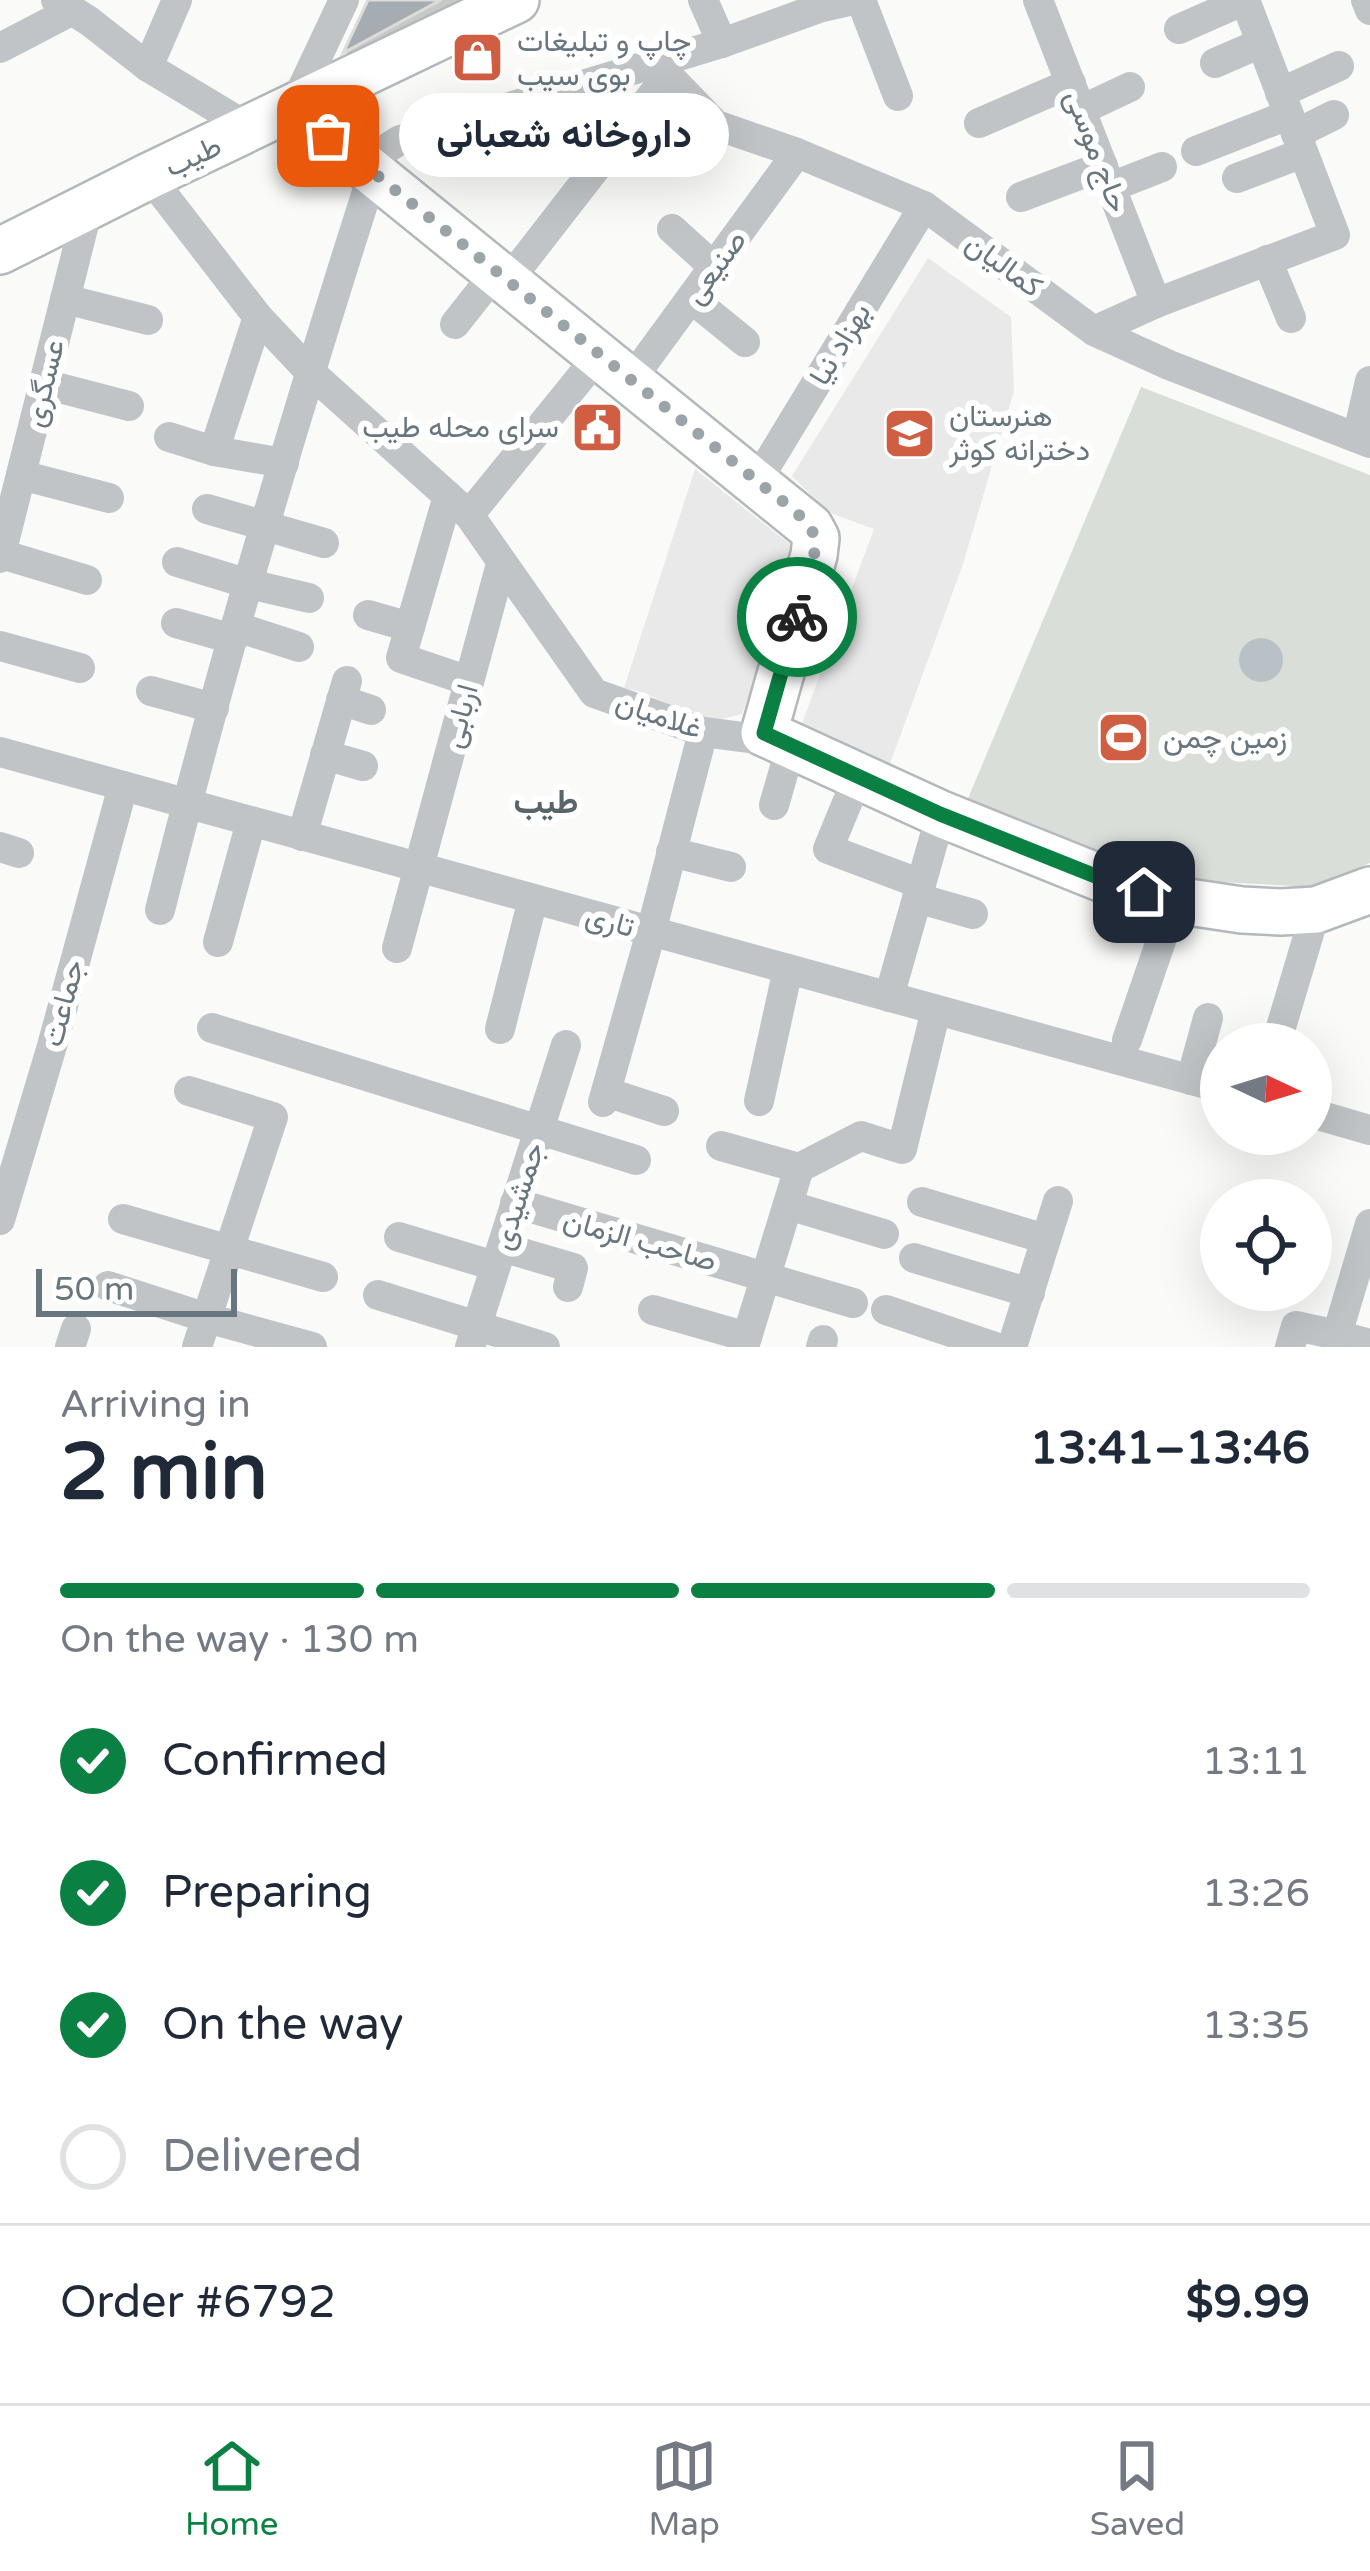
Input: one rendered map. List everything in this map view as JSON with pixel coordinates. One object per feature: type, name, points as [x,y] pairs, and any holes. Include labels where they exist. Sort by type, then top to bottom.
[{"type":"street","points":[[148,67],[177,0]]},
{"type":"street","points":[[344,0],[293,108],[757,481],[800,517],[816,538],[777,740],[774,805]]},
{"type":"street","name":"طیب","points":[[0,251],[516,0]]},
{"type":"street","points":[[704,0],[722,43]]},
{"type":"street","points":[[160,910],[368,168],[400,140],[662,68],[820,3],[857,0],[898,96]]},
{"type":"street","name":"حاج موسی","points":[[1038,0],[1156,303]]},
{"type":"street","points":[[1179,29],[1247,4],[1280,0]]},
{"type":"street","points":[[1366,0],[1370,10]]},
{"type":"street","points":[[1094,331],[1335,235],[1247,4]]},
{"type":"street","points":[[0,48],[79,8],[148,67],[251,129]]},
{"type":"street","points":[[1215,62],[1262,43]]},
{"type":"street","points":[[1237,178],[1292,124],[1339,66]]},
{"type":"street","points":[[455,324],[502,276],[662,68]]},
{"type":"street","name":"کمالیان","points":[[662,68],[716,125],[796,152],[924,206],[1094,331],[1363,441]]},
{"type":"street","points":[[979,123],[1076,96],[1130,88]]},
{"type":"street","points":[[1196,151],[1334,115]]},
{"type":"street","name":"صنیعی","points":[[458,506],[692,299],[796,152]]},
{"type":"street","points":[[1021,197],[1162,167]]},
{"type":"street","name":"غلامیان","points":[[149,176],[258,317],[310,372],[458,506],[594,693],[703,732],[777,740],[940,814],[1113,883],[1175,901],[1281,912],[1316,910],[1370,890]]},
{"type":"street","name":"بهزاد نیا","points":[[757,481],[924,206]]},
{"type":"street","name":"عسگری","points":[[1,556],[88,208]]},
{"type":"street","points":[[672,229],[715,268]]},
{"type":"street","points":[[1267,260],[1291,318]]},
{"type":"street","points":[[65,299],[148,320]]},
{"type":"street","points":[[692,299],[746,342]]},
{"type":"street","points":[[214,451],[258,317]]},
{"type":"street","points":[[1363,441],[1370,381]]},
{"type":"street","points":[[44,384],[129,406]]},
{"type":"street","points":[[169,437],[214,451],[284,463]]},
{"type":"street","points":[[21,476],[109,498]]},
{"type":"street","points":[[458,506],[401,658],[470,681]]},
{"type":"street","points":[[206,509],[324,543]]},
{"type":"street","points":[[1,556],[88,580]]},
{"type":"street","points":[[177,562],[309,598]]},
{"type":"street","name":"اربابی","points":[[397,948],[501,564]]},
{"type":"street","points":[[368,615],[410,627]]},
{"type":"street","points":[[176,623],[299,647]]},
{"type":"street","points":[[0,646],[80,668]]},
{"type":"street","points":[[151,691],[214,708]]},
{"type":"street","points":[[302,836],[325,754],[353,697]]},
{"type":"street","points":[[664,1111],[605,1097],[703,732]]},
{"type":"street","name":"تاری","points":[[0,752],[1200,1082]]},
{"type":"street","points":[[325,754],[363,766]]},
{"type":"street","points":[[859,774],[828,849],[973,914]]},
{"type":"street","name":"جماعت","points":[[0,1220],[123,786]]},
{"type":"street","points":[[889,997],[940,814]]},
{"type":"street","points":[[218,942],[250,822]]},
{"type":"street","points":[[671,852],[731,867]]},
{"type":"street","points":[[500,1028],[533,899]]},
{"type":"street","points":[[1127,1040],[1175,901]]},
{"type":"street","points":[[1282,1023],[1316,910]]},
{"type":"street","points":[[759,1101],[788,970]]},
{"type":"street","points":[[721,1146],[799,1168],[860,1136],[902,1149],[936,1010]]},
{"type":"street","points":[[1208,1018],[1208,1023]]},
{"type":"street","points":[[212,1028],[636,1160]]},
{"type":"street","name":"جمشیدی","points":[[473,1336],[566,1045]]},
{"type":"street","points":[[189,1091],[273,1118],[202,1333]]},
{"type":"street","points":[[1332,1119],[1370,1130]]},
{"type":"street","points":[[653,1310],[746,1342],[799,1168]]},
{"type":"street","points":[[1012,1347],[1058,1201]]},
{"type":"street","points":[[922,1202],[1046,1239]]},
{"type":"street","name":"صاحب الزمان","points":[[515,1203],[853,1303]]},
{"type":"street","points":[[788,1205],[884,1234]]},
{"type":"street","points":[[123,1219],[323,1277]]},
{"type":"street","points":[[1337,1335],[1370,1224]]},
{"type":"street","points":[[399,1237],[498,1256],[571,1277]]},
{"type":"street","points":[[914,1258],[1030,1292]]},
{"type":"street","points":[[108,1286],[202,1333],[312,1347]]},
{"type":"street","points":[[378,1294],[473,1336],[545,1347]]},
{"type":"street","points":[[886,1310],[995,1347]]},
{"type":"street","points":[[1293,1336],[1337,1335],[1370,1344]]},
{"type":"shaded area","name":"هنرستان دخترانه کوثر","points":[[928,258],[1011,317],[1014,391],[963,564],[887,772],[801,726],[874,529],[828,512],[792,476]]},
{"type":"shaded area","points":[[1141,387],[1370,475],[1370,863],[1312,887],[1181,880],[961,815]]},
{"type":"shaded area","points":[[695,469],[802,554],[742,714],[710,722],[624,688]]},
{"type":"shaded area","points":[[1261,638],[1277,644],[1283,660],[1277,676],[1261,682],[1245,676],[1239,660],[1245,644]]},
{"type":"building","points":[[368,0],[441,0],[343,53]]},
{"type":"way so far","points":[[328,136],[810,527],[816,538],[814,555],[797,617]]},
{"type":"place","name":"چاپ و تبلیغات بوی سیب","points":[[478,58]]},
{"type":"place","name":"داروخانه شعبانی","points":[[328,136]]},
{"type":"place","name":"سرای محله طیب","points":[[598,427]]},
{"type":"place","name":"هنرستان دخترانه کوثر","points":[[910,433]]},
{"type":"place","name":"زمین چمن","points":[[1124,738]]},
{"type":"district","name":"طیب","points":[[546,801]]},
{"type":"route","points":[[797,617],[764,733],[940,814],[1144,892]]}]
